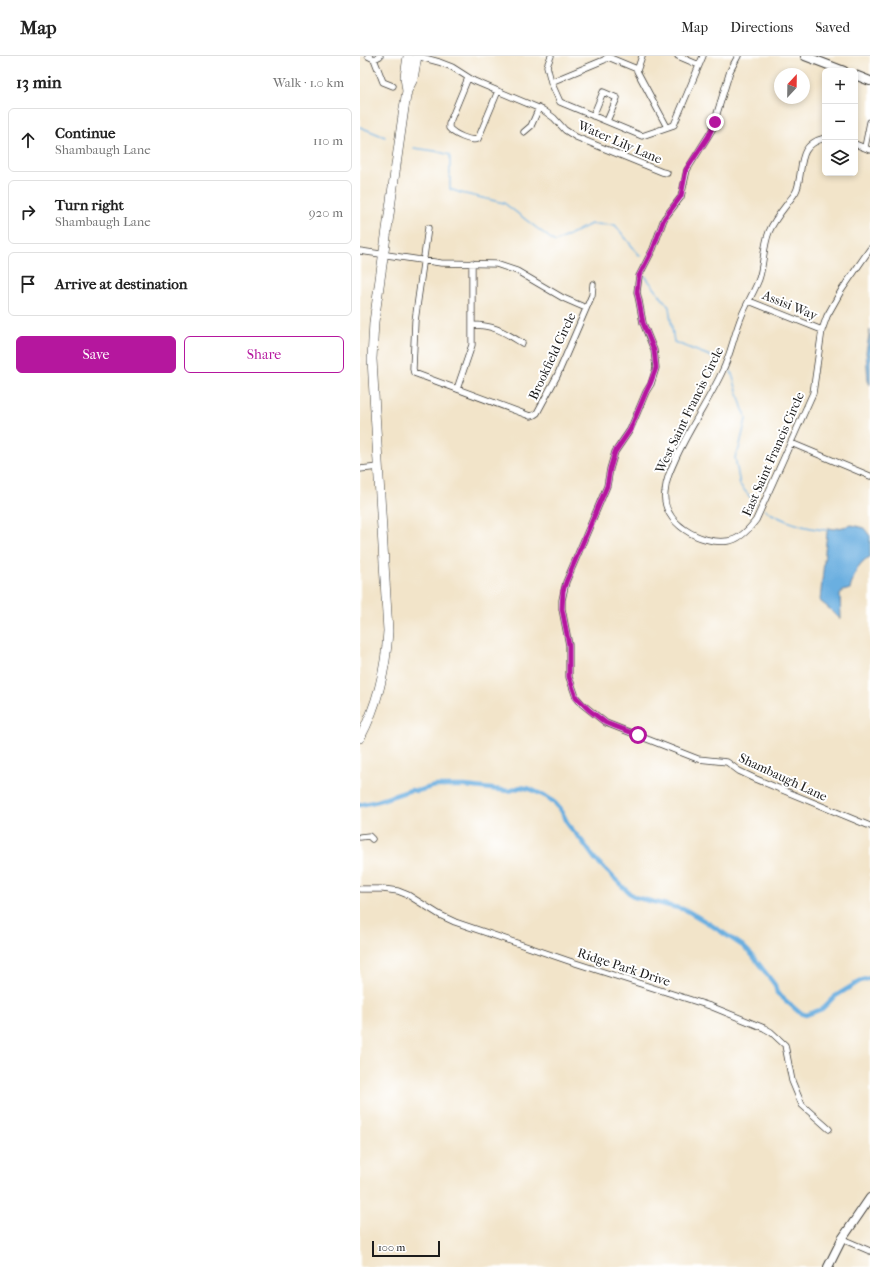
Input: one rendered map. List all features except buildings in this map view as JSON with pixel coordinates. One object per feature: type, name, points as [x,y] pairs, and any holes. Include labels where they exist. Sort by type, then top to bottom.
[{"type":"main road","points":[[360,738],[379,692],[384,672],[387,644],[387,608],[372,359],[374,322],[407,91],[405,77],[408,56]]},
{"type":"main road","points":[[407,91],[413,79],[418,56]]},
{"type":"street","points":[[368,56],[374,59],[383,82],[393,86]]},
{"type":"street","points":[[374,59],[380,56]]},
{"type":"street","name":"Water Lily Lane","points":[[418,56],[459,70],[468,78],[539,108],[551,115],[565,130],[572,135],[662,172],[667,172]]},
{"type":"street","points":[[551,56],[547,66],[551,82],[560,102],[642,136],[674,125],[703,56]]},
{"type":"street","points":[[637,69],[642,56]]},
{"type":"street","points":[[678,56],[699,65]]},
{"type":"street","name":"Shambaugh Lane","points":[[738,56],[730,71],[712,130],[686,170],[681,196],[664,219],[653,249],[639,276],[637,292],[643,323],[654,350],[656,368],[630,430],[615,452],[607,486],[563,591],[562,609],[569,645],[569,677],[576,697],[579,701],[606,723],[698,759],[727,762],[739,771],[756,779],[870,826]]},
{"type":"street","points":[[805,56],[836,68]]},
{"type":"street","points":[[551,82],[609,57],[637,69],[667,127]]},
{"type":"street","points":[[858,76],[870,81]]},
{"type":"street","points":[[468,78],[449,124],[449,128],[452,132],[471,140],[478,139],[498,91]]},
{"type":"street","points":[[593,116],[603,92],[617,98],[607,121]]},
{"type":"street","points":[[524,132],[531,126],[539,108]]},
{"type":"street","points":[[867,149],[869,136],[867,132],[870,122]]},
{"type":"street","name":"West Saint Francis Circle","points":[[698,536],[686,531],[676,523],[670,515],[665,499],[666,480],[680,449],[722,372],[742,315],[759,278],[763,265],[766,240],[770,231],[797,190],[801,160],[805,151],[811,144],[822,139]]},
{"type":"street","points":[[423,260],[428,228]]},
{"type":"street","name":"East Saint Francis Circle","points":[[698,536],[716,542],[730,541],[750,528],[756,520],[813,393],[822,330],[841,291],[870,249]]},
{"type":"street","name":"Brookfield Circle","points":[[360,251],[447,263],[496,264],[509,268],[564,298],[586,308],[555,380],[538,413],[530,416],[414,373],[415,321],[423,260]]},
{"type":"street","points":[[457,389],[470,352],[472,339],[472,263]]},
{"type":"street","points":[[586,308],[593,291],[593,284]]},
{"type":"street","name":"Assisi Way","points":[[749,301],[822,330]]},
{"type":"street","points":[[472,325],[495,328],[522,343]]},
{"type":"street","points":[[791,443],[870,476]]},
{"type":"street","points":[[360,469],[378,467]]},
{"type":"street","points":[[360,837],[369,836],[372,839]]},
{"type":"street","name":"Ridge Park Drive","points":[[360,889],[383,889],[408,895],[440,915],[470,927],[710,1006],[764,1028],[785,1044],[792,1081],[802,1105],[829,1129]]},
{"type":"street","points":[[828,1267],[842,1239],[870,1198]]},
{"type":"street","points":[[842,1239],[870,1251]]},
{"type":"water","points":[[870,330],[870,385],[868,381],[866,352]]},
{"type":"water","points":[[852,525],[864,528],[870,536],[870,557],[859,566],[850,589],[843,591],[840,595],[840,619],[820,601],[827,532],[829,528],[834,529]]},
{"type":"waterway","points":[[360,127],[385,137]]},
{"type":"waterway","points":[[414,148],[450,155],[450,189],[504,203],[555,242],[591,224],[615,225],[640,256]]},
{"type":"waterway","points":[[645,276],[669,307],[674,342],[710,356],[720,363]]},
{"type":"waterway","points":[[731,371],[746,419],[739,449],[735,457],[740,485],[756,504]]},
{"type":"waterway","points":[[765,510],[795,524],[828,530]]},
{"type":"waterway","points":[[360,805],[378,801],[411,790],[417,791],[435,786],[465,786],[509,791],[521,787],[530,789],[547,797],[555,803],[561,810],[569,826],[595,859],[634,897],[686,910],[743,946],[752,955],[775,985],[777,993],[800,1013],[806,1015],[822,1009],[834,997],[860,981],[870,978]]},
{"type":"route","points":[[638,735],[606,723],[598,718],[576,697],[569,677],[569,645],[562,609],[563,591],[602,500],[615,452],[630,430],[656,368],[654,350],[643,323],[637,292],[639,276],[653,249],[666,215],[681,196],[684,187],[686,170],[708,137],[715,122]]}]
